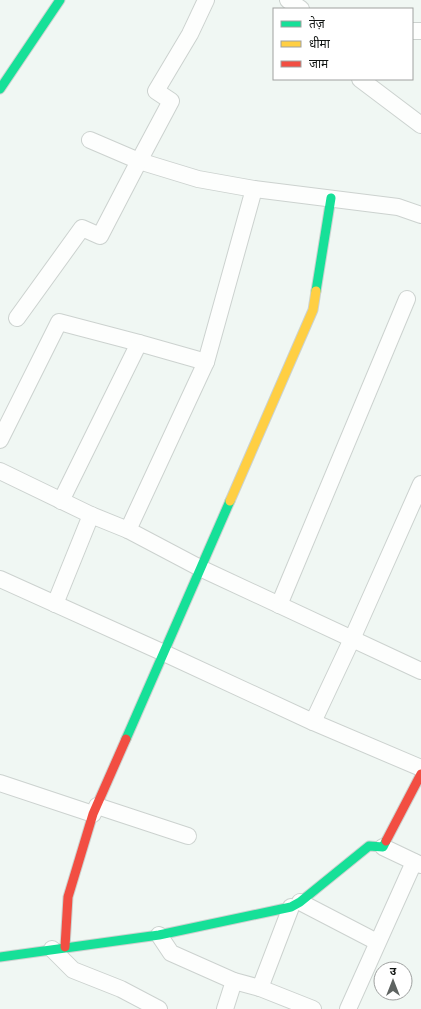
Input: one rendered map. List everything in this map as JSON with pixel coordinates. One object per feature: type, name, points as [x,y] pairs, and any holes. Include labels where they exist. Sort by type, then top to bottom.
[{"type":"street","points":[[0,89],[60,0]]},
{"type":"street","points":[[17,318],[82,228],[100,236],[171,101],[156,91],[190,34],[206,0]]},
{"type":"street","points":[[288,0],[300,8]]},
{"type":"street","points":[[361,80],[421,125]]},
{"type":"street","points":[[90,140],[139,161],[198,179],[254,189],[398,207],[421,215]]},
{"type":"street","points":[[128,530],[206,362],[254,189]]},
{"type":"street","points":[[159,1009],[121,989],[73,970],[58,948],[68,897],[95,810],[313,310],[331,198]]},
{"type":"street","points":[[279,605],[407,299]]},
{"type":"street","points":[[0,440],[59,322],[206,362]]},
{"type":"street","points":[[61,500],[139,343]]},
{"type":"street","points":[[0,471],[90,515],[128,530],[200,568],[421,671]]},
{"type":"street","points":[[313,722],[352,639],[421,484]]},
{"type":"street","points":[[55,604],[90,515]]},
{"type":"street","points":[[0,579],[313,722],[421,768]]},
{"type":"street","points":[[382,847],[400,816],[421,774]]},
{"type":"street","points":[[0,783],[188,836]]},
{"type":"street","points":[[0,957],[160,935],[296,904],[369,846],[382,847],[417,863],[377,942],[348,1009]]},
{"type":"street","points":[[296,904],[377,942]]},
{"type":"street","points":[[260,988],[296,904]]},
{"type":"street","points":[[160,935],[170,953],[234,980],[260,988],[313,1009]]},
{"type":"street","points":[[225,1009],[234,980]]},
{"type":"traffic: fast","points":[[0,89],[60,0]]},
{"type":"traffic: fast","points":[[316,291],[331,198]]},
{"type":"traffic: fast","points":[[126,739],[230,501]]},
{"type":"traffic: fast","points":[[0,957],[159,935],[291,907],[300,902],[369,846],[383,847],[386,841]]},
{"type":"traffic: slow","points":[[230,501],[313,310],[316,291]]},
{"type":"traffic: jam","points":[[65,947],[68,897],[93,814],[126,739]]},
{"type":"traffic: jam","points":[[386,841],[421,774]]}]
